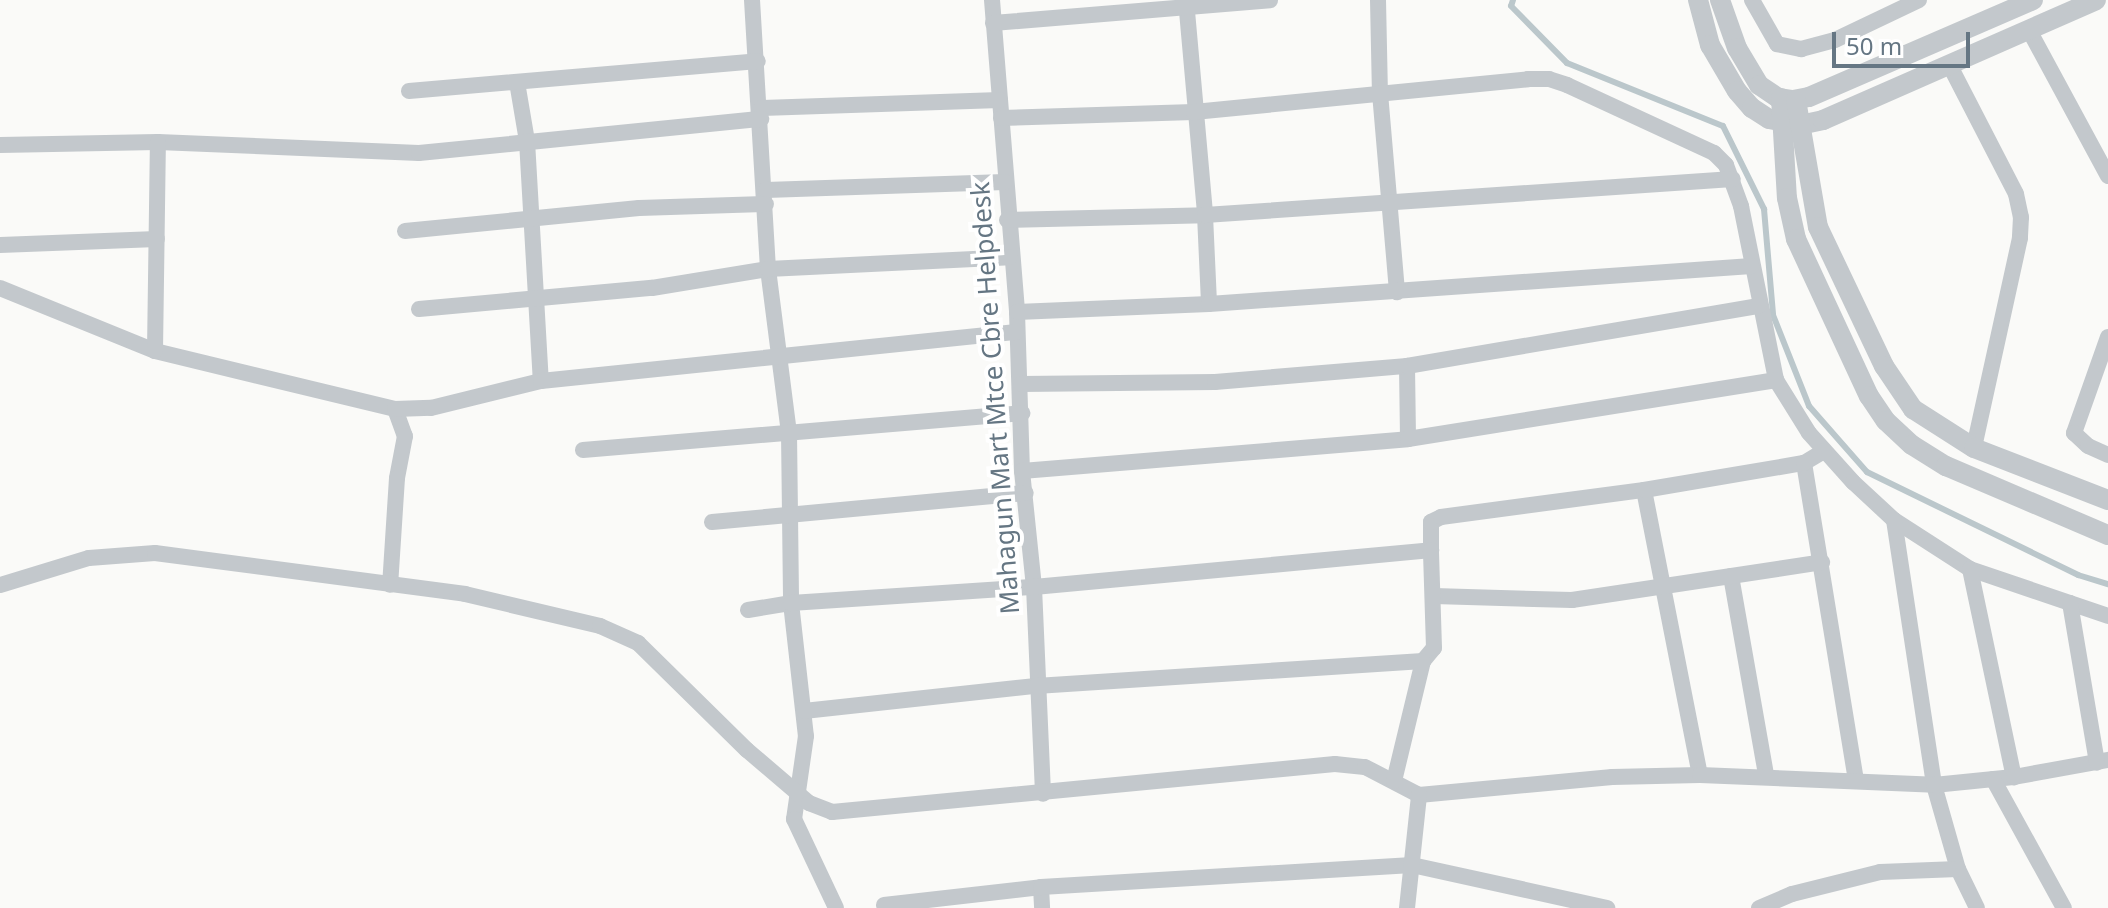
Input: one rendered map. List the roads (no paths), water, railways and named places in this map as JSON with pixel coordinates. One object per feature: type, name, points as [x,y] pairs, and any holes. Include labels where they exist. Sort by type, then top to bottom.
[{"type":"street","points":[[752,0],[768,269],[776,355],[789,433],[791,603],[804,711],[805,750],[794,819],[836,908]]},
{"type":"street","name":"Mahagun Mart Mtce Cbre Helpdesk","points":[[992,0],[1007,220],[1017,312],[1022,471],[1034,587],[1043,794]]},
{"type":"street","points":[[993,23],[1186,3],[1270,0]]},
{"type":"street","points":[[1378,0],[1380,93],[1397,292]]},
{"type":"street","points":[[1698,0],[1710,45],[1737,91],[1752,108],[1792,124],[1823,120],[2096,0]]},
{"type":"street","points":[[1720,0],[1737,48],[1759,85],[1788,99],[1809,97],[2033,0]]},
{"type":"street","points":[[1752,0],[1777,44],[1801,49],[1835,40],[1919,0]]},
{"type":"street","points":[[1186,3],[1205,215],[1209,304]]},
{"type":"street","points":[[2029,30],[2108,176]]},
{"type":"street","points":[[409,91],[758,61]]},
{"type":"street","points":[[1949,64],[2016,194],[2021,217],[1974,448]]},
{"type":"street","points":[[1001,118],[1194,112],[1549,79],[1714,153],[1733,179],[1776,380],[1824,451],[1894,520],[1970,569],[2108,616]]},
{"type":"street","points":[[517,82],[527,141],[534,221],[541,381]]},
{"type":"street","points":[[1788,99],[1818,227],[1884,366],[1913,409],[1974,448],[2108,500]]},
{"type":"street","points":[[0,145],[158,142],[419,153],[761,113],[1000,100]]},
{"type":"street","points":[[1792,124],[1787,198],[1796,239],[1869,396],[1886,421],[1912,445],[1946,466],[2108,535]]},
{"type":"street","points":[[155,351],[158,142]]},
{"type":"street","points":[[1007,220],[1205,215],[1733,179]]},
{"type":"street","points":[[405,231],[766,197],[1005,182]]},
{"type":"street","points":[[0,245],[157,239]]},
{"type":"street","points":[[419,309],[652,288],[768,269],[1010,257]]},
{"type":"street","points":[[1017,312],[1209,304],[1752,266]]},
{"type":"street","points":[[0,288],[155,351],[395,409],[431,408],[541,381],[1016,332]]},
{"type":"street","points":[[1021,384],[1215,382],[1407,366],[1759,306]]},
{"type":"street","points":[[2108,337],[2074,433],[2088,446],[2108,455]]},
{"type":"street","points":[[1407,366],[1408,439]]},
{"type":"street","points":[[1022,471],[1408,439],[1776,380]]},
{"type":"street","points":[[390,585],[397,478],[405,436],[395,409]]},
{"type":"street","points":[[583,450],[1022,413]]},
{"type":"street","points":[[1394,781],[1423,661],[1434,648],[1431,522],[1441,517],[1644,490],[1804,463],[1824,451]]},
{"type":"street","points":[[1804,463],[1856,781]]},
{"type":"street","points":[[1644,490],[1700,775]]},
{"type":"street","points":[[712,522],[1026,493]]},
{"type":"street","points":[[1894,520],[1934,785],[1958,869],[1977,908]]},
{"type":"street","points":[[748,610],[791,603],[1034,587],[1431,550]]},
{"type":"street","points":[[0,585],[89,558],[155,553],[500,601],[619,631],[638,643],[669,671],[747,750],[798,794],[818,808],[832,812],[1335,764],[1365,767],[1419,795],[1612,777],[1766,775],[1934,785],[2014,777],[2102,762],[2070,603]]},
{"type":"street","points":[[1434,596],[1572,600],[1822,562]]},
{"type":"street","points":[[1970,569],[2014,777]]},
{"type":"street","points":[[1731,576],[1766,775]]},
{"type":"street","points":[[804,711],[1036,686],[1423,661]]},
{"type":"street","points":[[1993,779],[2064,908]]},
{"type":"street","points":[[1407,908],[1419,795]]},
{"type":"street","points":[[884,905],[1041,887],[1412,865],[1607,908]]},
{"type":"street","points":[[1759,908],[1792,894],[1880,872],[1958,869]]},
{"type":"street","points":[[1041,887],[1042,908]]},
{"type":"waterway","points":[[1513,0],[1511,6],[1567,63],[1723,126],[1764,209],[1773,315],[1809,406],[1867,472],[2078,575],[2108,584]]}]
